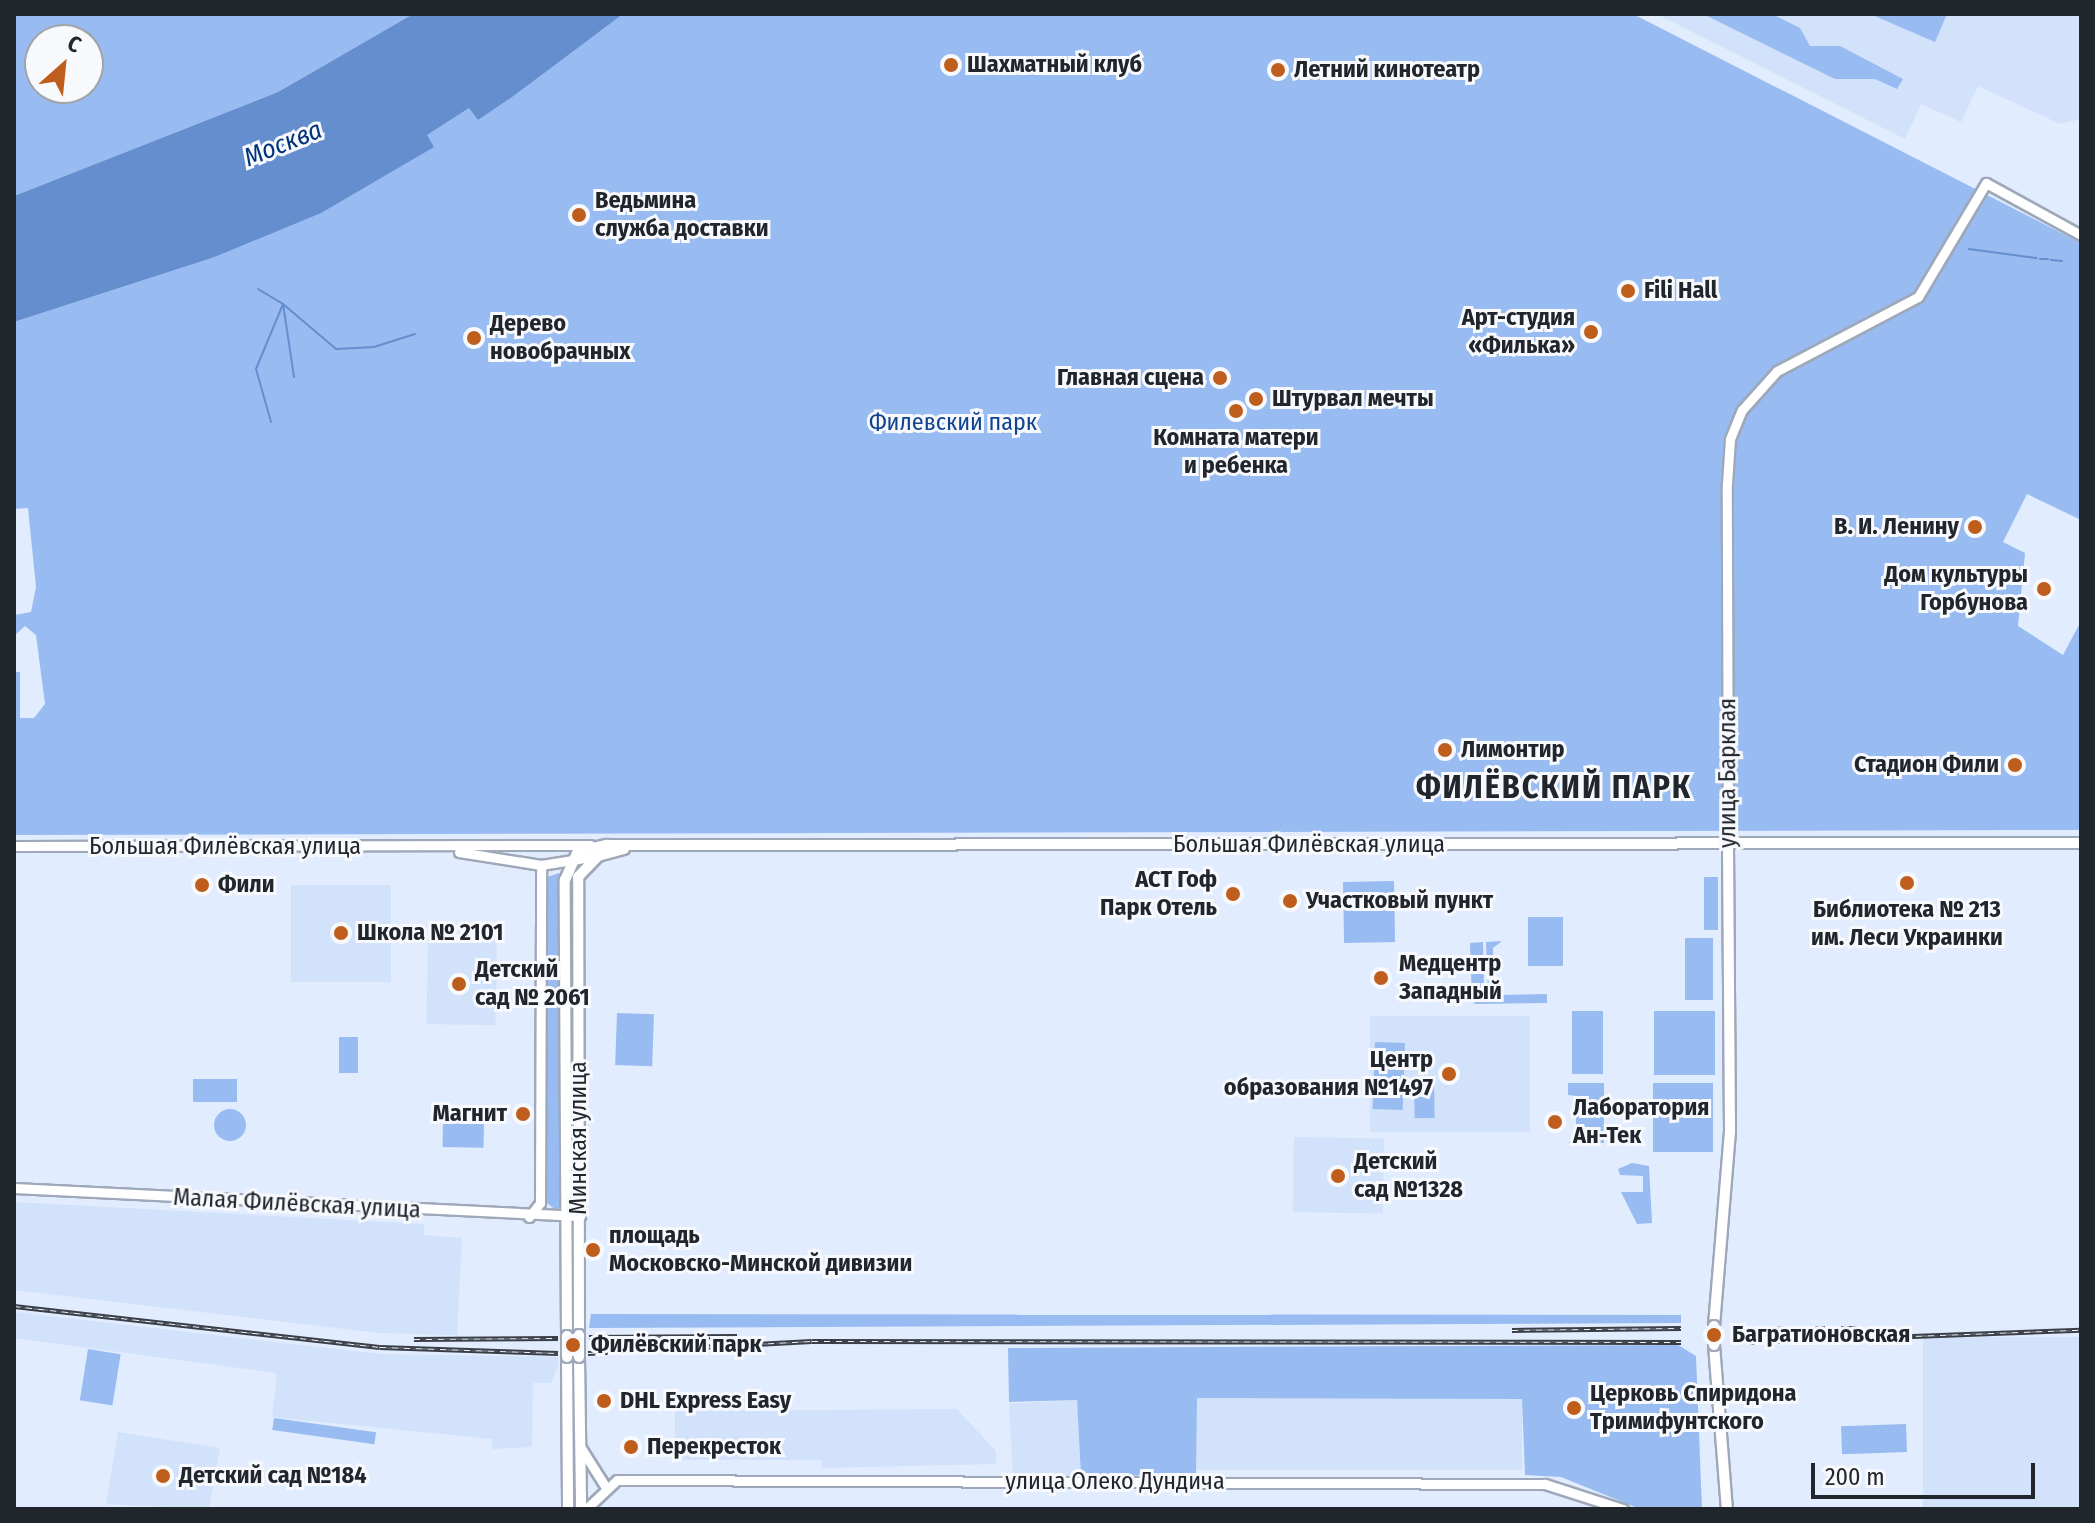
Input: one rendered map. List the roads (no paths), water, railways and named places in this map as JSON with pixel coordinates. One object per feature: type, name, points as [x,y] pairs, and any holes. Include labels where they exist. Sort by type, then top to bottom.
[{"type":"main road","name":"Большая Филёвская улица","points":[[606,845],[630,848],[2081,843]]},
{"type":"main road","points":[[570,859],[606,845]]},
{"type":"main road","name":"улица Барклая","points":[[1721,1509],[1714,1326],[1730,1131],[1728,845]]},
{"type":"main road","points":[[578,877],[598,856],[630,848]]},
{"type":"main road","name":"Минская улица","points":[[568,1509],[573,1357],[579,1335],[565,880],[570,859]]},
{"type":"main road","name":"Минская улица","points":[[578,877],[574,1217],[567,1336],[573,1357],[583,1509]]},
{"type":"main road","name":"улица Барклая","points":[[1721,1483],[1727,1509]]},
{"type":"street","name":"улица Барклая","points":[[1728,845],[1733,429],[1777,371],[1918,297],[1986,183],[2081,235]]},
{"type":"street","name":"Большая Филёвская улица","points":[[538,845],[570,859]]},
{"type":"street","name":"Большая Филёвская улица","points":[[14,846],[436,849],[606,845]]},
{"type":"street","name":"Большая Филёвская улица","points":[[436,849],[546,864],[598,856]]},
{"type":"street","points":[[570,859],[578,877]]},
{"type":"street","points":[[546,864],[565,880]]},
{"type":"street","name":"Минская улица","points":[[528,1217],[540,1203],[546,864]]},
{"type":"street","name":"Малая Филёвская улица","points":[[14,1188],[574,1217]]},
{"type":"street","points":[[581,1448],[605,1486],[583,1509]]},
{"type":"street","name":"улица Олеко Дундича","points":[[605,1486],[1545,1484],[1623,1509]]},
{"type":"water","name":"Москва","points":[[413,14],[623,14],[478,120],[469,108],[427,135],[434,147],[321,213],[212,258],[14,322],[14,196],[278,92]]},
{"type":"waterway","points":[[1969,249],[2036,258]]},
{"type":"waterway","points":[[2040,259],[2048,259]]},
{"type":"waterway","points":[[2051,260],[2062,261]]},
{"type":"waterway","points":[[258,289],[283,304],[294,377]]},
{"type":"waterway","points":[[271,422],[256,369],[283,304],[336,349],[374,347],[415,334]]},
{"type":"railway","points":[[14,1306],[380,1347],[558,1353]]},
{"type":"railway","points":[[1512,1330],[1681,1328]]},
{"type":"railway","points":[[1748,1329],[1857,1328]]},
{"type":"railway","points":[[1748,1342],[2081,1330]]},
{"type":"railway","points":[[589,1337],[737,1336]]},
{"type":"railway","points":[[414,1339],[558,1338]]},
{"type":"railway","points":[[588,1353],[812,1341],[1681,1342]]},
{"type":"place","name":"Шахматный клуб","points":[[951,65]]},
{"type":"place","name":"Летний кинотеатр","points":[[1278,70]]},
{"type":"place","name":"Ведьмина служба доставки","points":[[579,215]]},
{"type":"place","name":"Fili Hall","points":[[1628,291]]},
{"type":"place","name":"Арт-студия «Филька»","points":[[1591,332]]},
{"type":"place","name":"Дерево новобрачных","points":[[474,338]]},
{"type":"place","name":"Главная сцена","points":[[1220,378]]},
{"type":"place","name":"Штурвал мечты","points":[[1256,399]]},
{"type":"place","name":"Комната матери и ребенка","points":[[1236,411]]},
{"type":"place","name":"В. И. Ленину","points":[[1975,527]]},
{"type":"place","name":"Дом культуры Горбунова","points":[[2044,589]]},
{"type":"place","name":"Лимонтир","points":[[1445,750]]},
{"type":"place","name":"Стадион Фили","points":[[2015,765]]},
{"type":"place","name":"Библиотека № 213 им. Леси Украинки","points":[[1907,883]]},
{"type":"place","name":"Фили","points":[[202,885]]},
{"type":"place","name":"АСТ Гоф Парк Отель","points":[[1233,894]]},
{"type":"place","name":"Участковый пункт","points":[[1290,901]]},
{"type":"place","name":"Школа № 2101","points":[[341,933]]},
{"type":"place","name":"Медцентр Западный","points":[[1381,978]]},
{"type":"place","name":"Детский сад № 2061","points":[[459,984]]},
{"type":"place","name":"Центр образования №1497","points":[[1449,1074]]},
{"type":"place","name":"Магнит","points":[[523,1114]]},
{"type":"place","name":"Лаборатория Ан-Тек","points":[[1555,1122]]},
{"type":"place","name":"Детский сад №1328","points":[[1338,1176]]},
{"type":"place","name":"площадь Московско-Минской дивизии","points":[[593,1250]]},
{"type":"place","name":"Багратионовская","points":[[1714,1335]]},
{"type":"place","name":"Филёвский парк","points":[[573,1345]]},
{"type":"place","name":"DHL Express Easy","points":[[604,1401]]},
{"type":"place","name":"Церковь Спиридона Тримифунтского","points":[[1574,1408]]},
{"type":"place","name":"Перекресток","points":[[631,1447]]},
{"type":"place","name":"Детский сад №184","points":[[163,1476]]},
{"type":"district","name":"ФИЛЁВСКИЙ ПАРК","points":[[1554,787]]},
{"type":"park label","name":"Филевский парк","points":[[953,423]]}]
